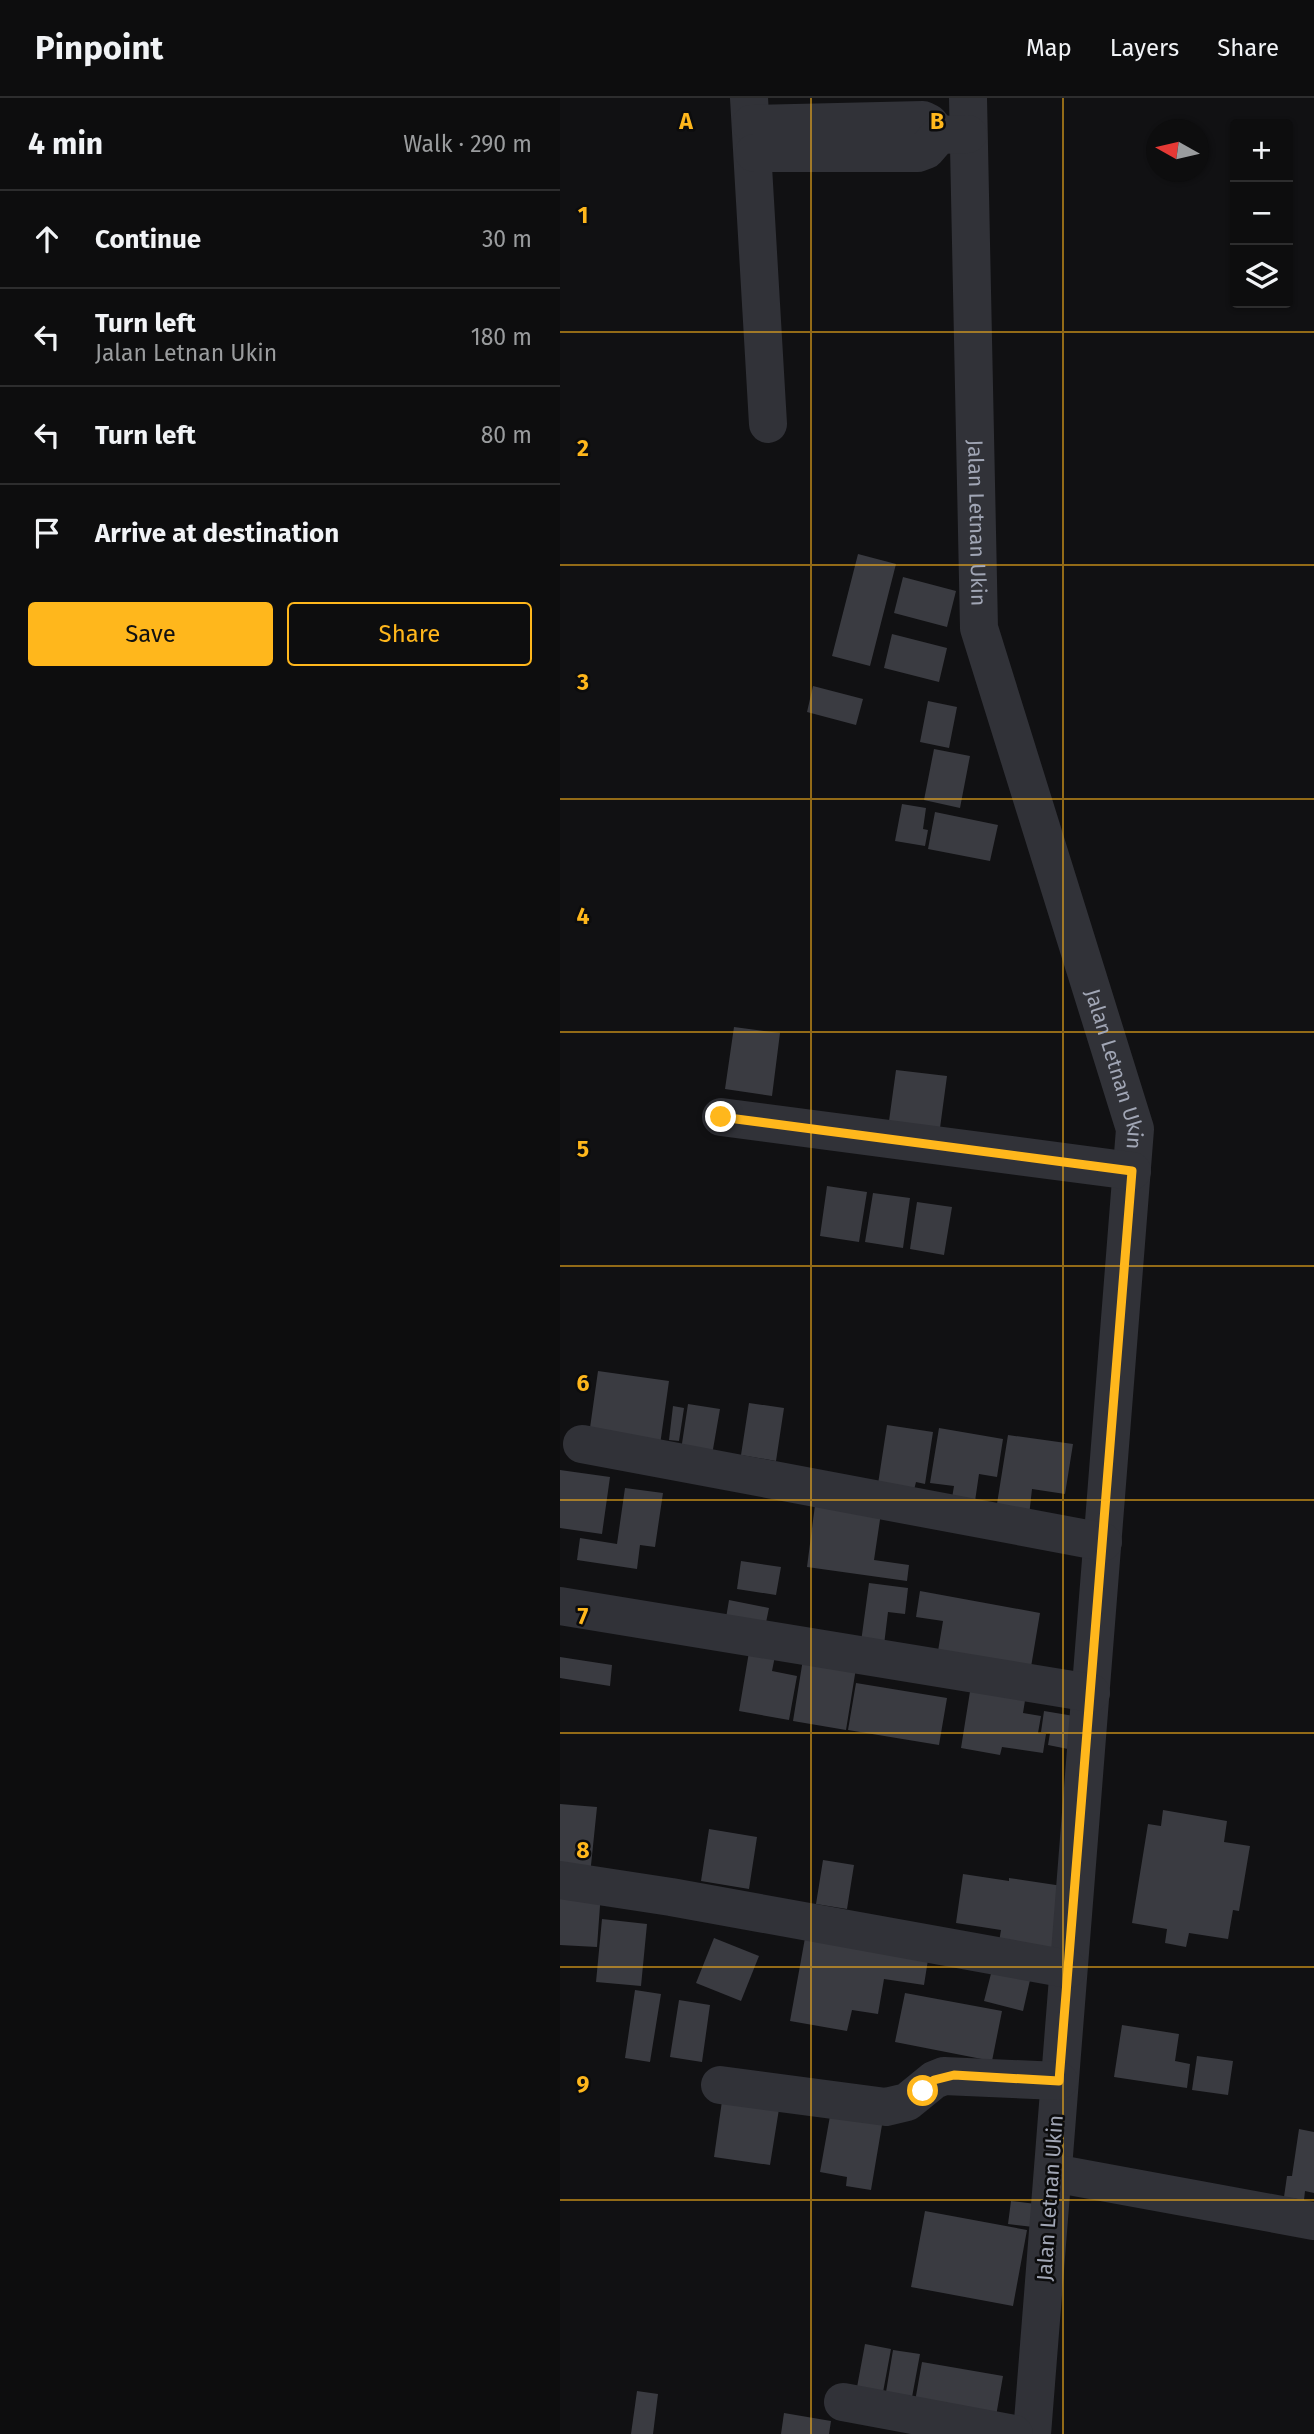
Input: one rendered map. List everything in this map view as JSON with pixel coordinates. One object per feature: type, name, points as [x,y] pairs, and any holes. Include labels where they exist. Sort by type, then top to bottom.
[{"type":"street","points":[[768,424],[751,125],[918,153],[926,150],[958,122]]},
{"type":"street","name":"Jalan Letnan Ukin","points":[[958,122],[979,628],[1135,1129],[1032,2434]]},
{"type":"street","points":[[721,1117],[1132,1171]]},
{"type":"street","points":[[582,1444],[1102,1542]]},
{"type":"street","points":[[560,1606],[1091,1693]]},
{"type":"street","points":[[560,1880],[671,1897],[1068,1969]]},
{"type":"street","points":[[720,2085],[886,2108],[907,2102],[934,2080],[944,2076],[1059,2081]]},
{"type":"street","points":[[1053,2174],[1314,2221]]},
{"type":"street","points":[[843,2402],[1014,2434]]},
{"type":"building","points":[[858,554],[896,564],[870,666],[832,656]]},
{"type":"building","points":[[903,577],[956,591],[947,627],[894,613]]},
{"type":"building","points":[[892,634],[947,648],[939,682],[884,668]]},
{"type":"building","points":[[813,686],[863,699],[856,725],[807,712]]},
{"type":"building","points":[[928,701],[957,707],[949,748],[920,742]]},
{"type":"building","points":[[934,749],[970,756],[960,808],[924,800]]},
{"type":"building","points":[[902,804],[926,808],[923,829],[928,830],[925,846],[895,841]]},
{"type":"building","points":[[935,812],[998,825],[990,861],[928,849]]},
{"type":"building","points":[[734,1027],[780,1033],[772,1096],[725,1089]]},
{"type":"building","points":[[896,1070],[947,1076],[940,1128],[889,1121]]},
{"type":"building","points":[[827,1186],[867,1192],[859,1242],[820,1236]]},
{"type":"building","points":[[873,1193],[910,1198],[903,1248],[865,1242]]},
{"type":"building","points":[[917,1202],[952,1207],[944,1255],[910,1249]]},
{"type":"building","points":[[598,1371],[669,1381],[660,1445],[589,1435]]},
{"type":"building","points":[[749,1403],[784,1408],[776,1461],[741,1455]]},
{"type":"building","points":[[688,1404],[720,1409],[712,1455],[681,1450]]},
{"type":"building","points":[[673,1406],[684,1408],[679,1441],[669,1440]]},
{"type":"building","points":[[887,1425],[933,1432],[925,1484],[916,1482],[914,1490],[878,1484]]},
{"type":"building","points":[[939,1428],[1003,1439],[997,1477],[979,1474],[974,1508],[951,1504],[954,1486],[930,1483]]},
{"type":"building","points":[[1008,1435],[1073,1444],[1065,1494],[1032,1489],[1029,1516],[996,1510]]},
{"type":"building","points":[[560,1470],[610,1477],[602,1534],[560,1528]]},
{"type":"building","points":[[625,1488],[663,1493],[655,1547],[640,1545],[637,1569],[577,1560],[580,1538],[617,1544]]},
{"type":"building","points":[[815,1505],[881,1513],[874,1560],[909,1565],[907,1581],[807,1567]]},
{"type":"building","points":[[741,1561],[781,1567],[776,1595],[737,1589]]},
{"type":"building","points":[[869,1583],[908,1588],[905,1614],[888,1612],[884,1645],[861,1642]]},
{"type":"building","points":[[920,1591],[1040,1613],[1029,1679],[936,1663],[943,1621],[916,1617]]},
{"type":"building","points":[[729,1600],[769,1608],[764,1632],[725,1624]]},
{"type":"building","points":[[750,1646],[776,1651],[772,1671],[797,1676],[789,1720],[739,1711]]},
{"type":"building","points":[[804,1653],[857,1662],[846,1730],[793,1721]]},
{"type":"building","points":[[560,1657],[612,1665],[610,1686],[560,1678]]},
{"type":"building","points":[[972,1679],[1027,1688],[1023,1713],[1041,1716],[1038,1733],[1046,1734],[1043,1753],[1002,1747],[1000,1755],[961,1748]]},
{"type":"building","points":[[856,1683],[947,1698],[939,1745],[848,1730]]},
{"type":"building","points":[[1044,1711],[1074,1716],[1068,1749],[1048,1745],[1050,1733],[1041,1732]]},
{"type":"building","points":[[560,1804],[597,1807],[590,1875],[560,1865]]},
{"type":"building","points":[[1163,1810],[1227,1821],[1224,1842],[1250,1846],[1239,1911],[1233,1910],[1228,1939],[1189,1933],[1186,1947],[1165,1943],[1167,1929],[1132,1923],[1148,1824],[1161,1826]]},
{"type":"building","points":[[709,1829],[757,1837],[749,1889],[701,1881]]},
{"type":"building","points":[[823,1860],[854,1865],[847,1909],[816,1904]]},
{"type":"building","points":[[963,1874],[1069,1887],[1057,1963],[997,1954],[1001,1930],[956,1923]]},
{"type":"building","points":[[560,1889],[601,1892],[597,1947],[560,1945]]},
{"type":"building","points":[[602,1919],[647,1924],[641,1986],[596,1982]]},
{"type":"building","points":[[714,1938],[759,1956],[741,2001],[696,1983]]},
{"type":"building","points":[[805,1938],[930,1947],[924,1985],[884,1979],[878,2014],[852,2010],[847,2031],[790,2021]]},
{"type":"building","points":[[995,1958],[1033,1967],[1023,2011],[984,2001]]},
{"type":"building","points":[[635,1990],[661,1994],[650,2062],[625,2058]]},
{"type":"building","points":[[905,1993],[1002,2011],[992,2061],[895,2042]]},
{"type":"building","points":[[679,2000],[710,2005],[702,2062],[670,2057]]},
{"type":"building","points":[[1122,2025],[1179,2034],[1175,2061],[1190,2064],[1187,2088],[1114,2077]]},
{"type":"building","points":[[1197,2056],[1233,2061],[1228,2095],[1192,2090]]},
{"type":"building","points":[[722,2101],[779,2109],[770,2165],[714,2157]]},
{"type":"building","points":[[830,2116],[882,2125],[871,2190],[846,2186],[847,2177],[820,2172]]},
{"type":"building","points":[[1299,2129],[1314,2132],[1314,2193],[1305,2191],[1304,2200],[1284,2197],[1287,2176],[1292,2176]]},
{"type":"building","points":[[1011,2201],[1044,2205],[1042,2228],[1008,2224]]},
{"type":"building","points":[[925,2211],[1027,2230],[1013,2306],[911,2287]]},
{"type":"building","points":[[865,2344],[891,2349],[881,2403],[855,2398]]},
{"type":"building","points":[[893,2350],[920,2354],[910,2408],[884,2404]]},
{"type":"building","points":[[922,2362],[1003,2376],[995,2422],[914,2407]]},
{"type":"building","points":[[637,2391],[658,2394],[653,2434],[631,2434]]},
{"type":"building","points":[[784,2413],[831,2421],[829,2434],[781,2434]]},
{"type":"route","points":[[721,1117],[1132,1171],[1059,2081],[954,2075],[934,2080],[923,2091]]}]
